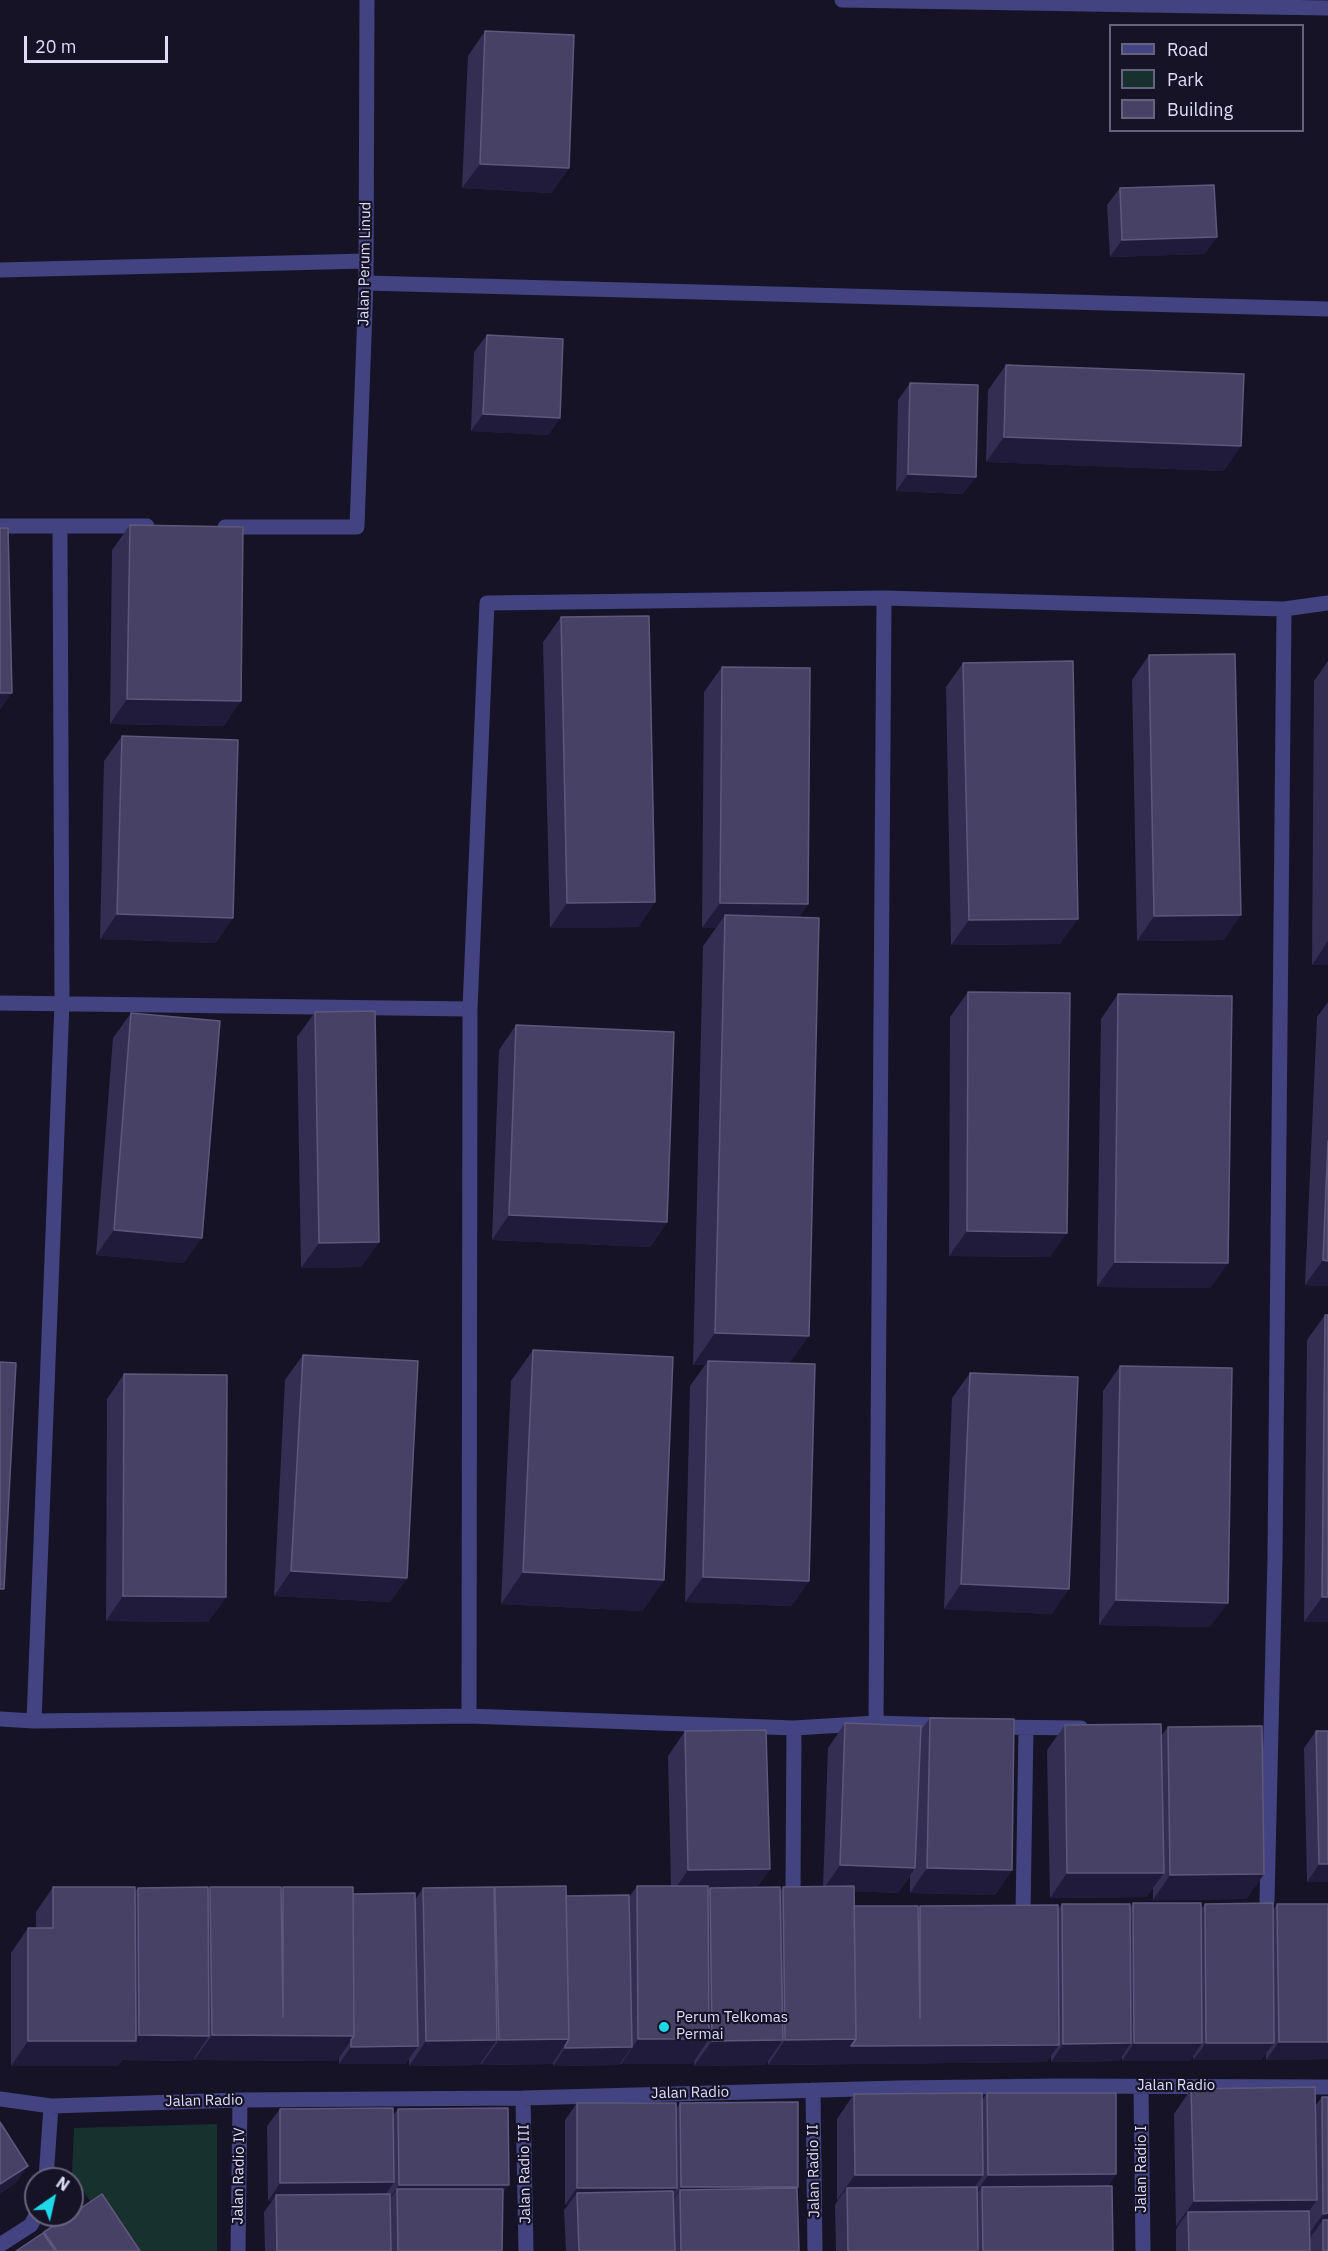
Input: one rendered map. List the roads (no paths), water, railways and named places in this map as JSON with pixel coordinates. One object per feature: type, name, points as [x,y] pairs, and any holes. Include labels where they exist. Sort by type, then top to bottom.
[{"type":"street","name":"Jalan Perum Linud","points":[[215,527],[357,528],[366,283],[367,0]]},
{"type":"street","points":[[842,0],[1328,8]]},
{"type":"street","points":[[0,270],[366,261]]},
{"type":"street","points":[[366,283],[1328,309]]},
{"type":"street","points":[[0,526],[167,526]]},
{"type":"street","points":[[34,1721],[62,1003],[60,526]]},
{"type":"street","points":[[876,1723],[884,598]]},
{"type":"street","points":[[469,1716],[470,1009],[488,603],[884,598],[1284,609],[1328,603]]},
{"type":"street","points":[[1267,1901],[1264,1729],[1275,1557],[1284,609]]},
{"type":"street","points":[[0,1003],[470,1009]]},
{"type":"street","points":[[0,1719],[34,1721],[469,1716],[794,1728],[876,1723],[956,1726]]},
{"type":"street","points":[[980,1726],[1095,1728]]},
{"type":"street","points":[[793,1887],[794,1728]]},
{"type":"street","points":[[1023,1912],[1026,1728]]},
{"type":"street","name":"Jalan Radio","points":[[0,2099],[51,2106],[240,2100],[524,2098],[813,2090],[1141,2086],[1328,2087]]},
{"type":"street","name":"Jalan Radio I","points":[[1141,2086],[1143,2251]]},
{"type":"street","name":"Jalan Radio II","points":[[813,2090],[815,2251]]},
{"type":"street","name":"Jalan Radio III","points":[[524,2098],[526,2251]]},
{"type":"street","name":"Jalan Radio IV","points":[[238,2251],[240,2100]]},
{"type":"street","points":[[47,2167],[51,2106]]},
{"type":"street","points":[[0,2245],[28,2227]]},
{"type":"place","name":"Perum Telkomas Permai","points":[[664,2027]]}]
